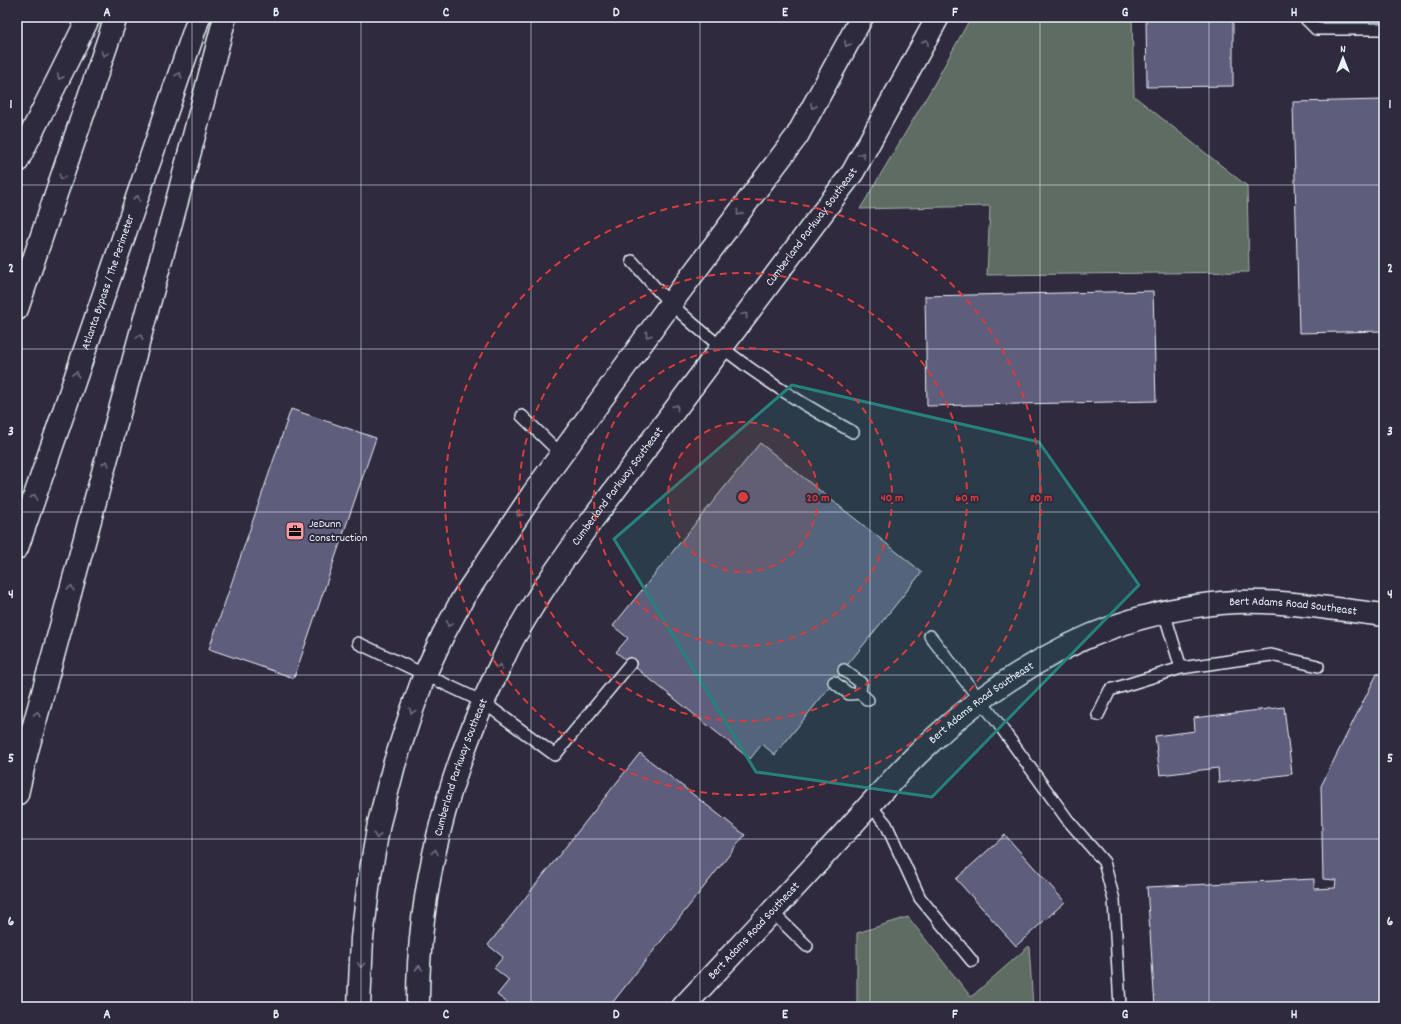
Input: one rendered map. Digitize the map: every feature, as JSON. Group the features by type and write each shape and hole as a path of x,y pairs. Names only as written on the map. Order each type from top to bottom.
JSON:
{"main road":[{"path":"17,162 90,17"},
{"path":"17,309 116,17"},
{"name":"Atlanta Bypass / The Perimeter","path":"17,548 199,17"},
{"path":"17,794 29,744 178,198 225,17"},
{"path":"360,1007 362,938 369,881 379,823 394,765 425,674 463,598 497,545 671,303 797,136 862,17"},
{"name":"Cumberland Parkway Southeast","path":"418,1007 420,944 428,890 438,838 452,785 483,702 518,630 550,579 584,531 853,172 938,17"},
{"name":"Bert Adams Road Southeast","path":"683,1007 922,749 979,700 1043,658 1082,638 1123,622 1164,612 1222,603 1281,603 1384,614"}],"lane":[{"path":"1304,17 1316,29 1384,29"},
{"path":"632,261 671,303 746,366 820,414 853,432"},
{"path":"522,416 562,455"},
{"path":"1164,612 1181,668"},
{"path":"930,636 995,719 1067,819 1104,862 1114,900 1120,1007"},
{"path":"358,643 483,702 555,755 630,664"},
{"path":"1098,715 1110,690 1181,668 1271,654 1318,666"},
{"path":"834,682 850,694 864,697 861,683 844,670"},
{"path":"870,805 886,824 920,898 972,961"},
{"path":"772,912 807,946"}],"highlighted area":[{"path":"792,385 1039,442 1139,585 932,797 756,772 614,539"}],"green space":[{"path":"971,17 1132,17 1134,96 1247,186 1249,272 987,275 990,206 860,209 932,88"},
{"path":"908,917 971,997 1029,946 1033,1007 857,1007 857,933"}],"building":[{"path":"1146,17 1233,17 1233,86 1147,87"},
{"path":"1384,100 1384,331 1299,333 1293,102"},
{"path":"1153,291 1156,401 927,406 925,296"},
{"path":"291,409 376,438 294,678 209,649"},
{"path":"760,443 922,572 775,755 762,744 750,759 616,652 628,638 613,626"},
{"path":"1377,674 1384,674 1384,1007 1155,1007 1147,887 1314,879 1314,889 1335,888 1336,880 1323,879 1321,786"},
{"path":"1284,707 1292,774 1219,783 1218,768 1160,775 1155,736 1195,731 1194,718"},
{"path":"640,753 745,835 609,1007 513,1007 497,995 509,980 494,968 503,957 488,945"},
{"path":"1005,835 1065,902 1016,946 956,879"}],"place":[{"name":"JeDunn Construction","path":"295,531"}]}
